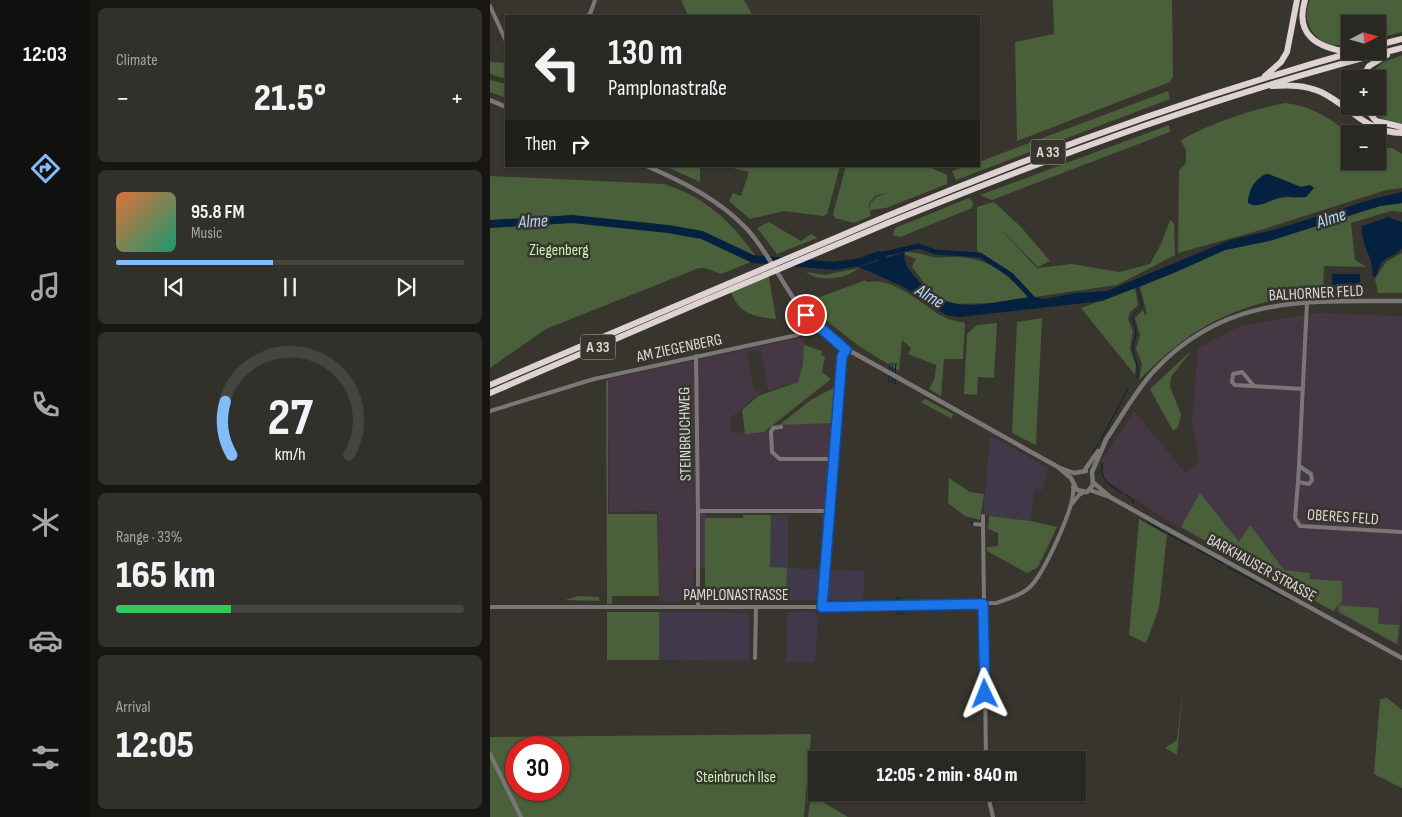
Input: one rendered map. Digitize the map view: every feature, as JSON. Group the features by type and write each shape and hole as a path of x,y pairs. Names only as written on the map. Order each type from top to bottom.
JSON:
{"highway":[{"path":"1263,77 1281,62 1288,52 1297,0"},
{"path":"1305,0 1302,17 1307,34 1322,46 1341,49"},
{"path":"1386,44 1402,39"},
{"path":"1367,70 1376,60 1402,48"},
{"name":"A 33","path":"888,220 1126,131 1258,87 1402,48"},
{"name":"A 33","path":"490,384 888,220 965,184 1167,108 1263,77 1341,56"},
{"path":"1258,87 1289,85 1306,87 1334,100 1370,126 1385,132 1402,133"},
{"path":"1371,115 1376,121 1402,128"},
{"name":"A 33","path":"490,393 705,297"}],"street":[{"path":"588,15 596,0"},
{"path":"490,6 504,31"},
{"path":"490,100 505,107"},
{"path":"649,167 702,192 722,206 746,229 815,325 846,350 1058,467 1078,472 1084,471 1092,477 1094,483 1087,491 1079,495 1070,507"},
{"name":"BALHORNER FELD","path":"1084,471 1122,413 1152,372 1178,350 1209,328 1263,307 1307,302 1402,301"},
{"name":"OBERES FELD","path":"1307,302 1296,518 1300,526 1401,532"},
{"name":"AM ZIEGENBERG","path":"490,411 594,379 797,335 815,325"},
{"path":"822,607 842,356 846,350"},
{"name":"STEINBRUCHWEG","path":"696,356 698,607"},
{"path":"1254,386 1242,372 1233,374 1232,382 1235,385 1303,389"},
{"path":"781,427 773,428 771,432 772,452 780,459 834,459"},
{"name":"BALHORNER FELD","path":"1092,477 1092,469 1106,440"},
{"name":"OBERES FELD","path":"1298,482 1307,485 1312,478 1307,470 1299,466"},
{"path":"1058,467 1079,492 1087,491"},
{"path":"1070,507 1073,484 1078,472"},
{"name":"BARKHAUSER STRASSE","path":"1094,483 1110,497 1402,658"},
{"name":"BARKHAUSER STRASSE","path":"1087,491 1110,497"},
{"name":"PAMPLONASTRASSE","path":"490,607 822,607 996,604 1014,598 1029,587 1043,570 1070,507"},
{"path":"698,511 829,511"},
{"path":"984,516 983,604 986,751"},
{"path":"975,524 983,525"},
{"path":"755,658 756,607"},
{"path":"490,754 521,817"},
{"path":"989,801 993,817"}],"shaded area":[{"path":"1316,313 1402,316 1402,598 1399,646 1180,528 1103,477 1104,464 1101,462 1134,411 1186,474 1199,461 1192,424 1198,348 1240,326","holes":["1339,605 1379,608 1378,624"]},
{"path":"804,337 805,363 800,381 759,393 730,419 732,433 767,431 775,424 838,422 830,509 706,511 706,568 693,568 693,596 690,601 659,601 658,511 609,512 608,379","holes":["761,350 768,390 754,392 747,352"]},
{"path":"990,436 1048,467 1043,489 1034,492 1031,521 983,515"},
{"path":"771,515 788,515 788,568 865,571 863,600 786,600 787,568 770,568"},
{"path":"814,611 818,617 815,662 786,662 787,612"},
{"path":"659,612 746,613 750,616 750,661 659,660"}],"green space":[{"path":"681,0 744,0 752,15 688,15"},
{"path":"1053,0 1172,0 1173,76 1170,82 1017,141 1015,42 1054,34"},
{"path":"1310,0 1402,0 1402,32 1386,36 1386,15 1341,15 1341,45 1328,44 1320,40 1311,30 1307,19"},
{"path":"1402,55 1402,125 1377,115 1386,115 1386,70 1375,70 1382,63"},
{"path":"490,62 505,63 505,79 490,74"},
{"path":"490,80 505,84 505,98 490,92"},
{"path":"1168,91 1170,99 956,180 952,171 963,167 980,167 980,162"},
{"path":"1285,103 1304,107 1320,114 1341,127 1341,170 1386,170 1386,148 1392,148 1402,154 1402,188 1386,190 1264,229 1178,253 1179,170 1186,163 1186,151 1181,140 1245,113","holes":["1269,174 1301,187 1310,185 1297,198 1280,198 1252,205 1263,175"]},
{"path":"1169,125 1170,132 992,200 980,195"},
{"path":"667,167 700,167 700,182"},
{"path":"729,167 840,167 827,214 823,216 784,211 750,219 729,201 733,193 741,196 749,172"},
{"path":"846,167 929,167 947,175 947,184 886,208 870,210 871,216 854,223 835,218 833,214","holes":["889,192 876,197 870,204 870,210 869,204 875,196"]},
{"name":"Ziegenberg","path":"490,176 664,184 706,204 738,233 758,259 721,274 705,268 699,268 546,329 490,368"},
{"path":"969,198 973,202 972,208 900,237 893,235 895,228"},
{"path":"994,202 1021,227 1050,261 1038,267 995,223 1037,268 1072,264 1119,272 1150,264 1161,244 1170,220 1174,223 1175,255 1117,285 1034,297 1010,272 977,251 977,207"},
{"path":"1402,203 1402,212 1391,211 1351,223 1355,260 1367,267 1324,266 1323,291 1267,302 1222,317 1182,342 1139,380 1142,364 1136,349 1140,335 1135,318 1143,310 1145,315 1147,314 1140,287 1225,250 1269,241 1380,206"},
{"path":"769,222 801,241 811,234 817,238 777,254 757,228"},
{"path":"905,252 918,253 935,258 959,257 980,261 1006,275 1028,297 996,303 949,304 933,293 912,266 916,259 904,254"},
{"path":"1402,253 1402,293 1378,293 1375,279 1386,262"},
{"path":"859,268 847,275 833,278 818,278 806,272 825,275"},
{"path":"769,277 776,319 757,316 744,310 735,300 727,282"},
{"path":"866,280 866,282 876,281 897,287 942,316 965,323 963,359 944,359 941,396 929,389 935,378 936,365 908,354 911,348 902,340 899,371 856,344 826,320 822,321 805,304 813,296 820,297"},
{"path":"1135,288 1138,305 1130,312 1128,319 1133,331 1130,349 1136,365 1135,375 1081,308"},
{"path":"1042,318 1036,445 1012,433 1017,322"},
{"path":"997,323 994,378 978,377 977,395 964,394 967,334 977,325"},
{"path":"804,345 822,351 821,355 825,356 822,372 831,379 764,432 745,434 742,410 758,396 798,382 803,365"},
{"path":"1192,350 1171,377 1170,387 1181,414 1178,427 1173,431 1150,389"},
{"path":"608,380 608,514 657,514 659,596 612,596 612,604 607,604 606,381"},
{"path":"835,387 832,423 779,425 811,400"},
{"path":"925,399 953,414 952,419 921,402"},
{"path":"949,478 970,492 984,494 980,520 965,516 948,503"},
{"path":"1200,493 1239,542 1250,525 1284,570 1310,573 1310,579 1342,581 1342,601 1333,611 1181,527"},
{"path":"743,515 771,515 770,567 787,568 786,600 705,601 705,518 743,518"},
{"path":"989,516 1031,521 1057,527 1038,567 1027,573 987,551 987,547 998,546 998,533 988,529"},
{"path":"1139,519 1167,535 1159,608 1146,643 1129,635"},
{"path":"578,596 599,597 599,601 565,600"},
{"path":"1339,605 1379,608 1378,624 1399,625 1397,644 1339,612"},
{"path":"607,612 659,612 659,660 607,660"},
{"path":"1183,688 1177,755 1165,748 1177,740"},
{"path":"1387,698 1402,710 1402,788 1374,774 1380,699"},
{"name":"Steinbruch Ilse","path":"811,734 810,751 808,751 804,817 490,817 490,737 505,737 505,801 570,801 570,736"},
{"path":"810,801 821,801 848,817 808,817"}],"water":[{"path":"1268,174 1301,187 1310,185 1314,188 1306,197 1282,197 1256,205 1248,203 1249,194 1256,181"},
{"path":"1402,192 1402,203 1380,206 1269,241 1225,250 1174,273 1102,301 960,317 946,315 902,286 859,267 905,252 904,259 908,268 928,290 941,299 970,305 1034,297 1045,299 1076,293 1107,291 1230,240 1277,229 1376,198"},
{"path":"1388,217 1402,222 1402,248 1381,263 1376,277 1372,275 1371,263 1363,239 1362,226"},
{"path":"1332,274 1360,274 1360,285 1332,285"}],"waterway":[{"name":"Alme","path":"490,224 572,219 668,229 702,235 753,259 834,266 860,262 879,255 890,266"},
{"path":"879,255 919,246 935,252 980,255 1011,275 1036,302"},
{"path":"1137,286 1142,307 1133,317 1136,330 1133,348 1138,367 1137,378"},
{"path":"889,372 890,363"},
{"path":"892,373 893,363"},
{"path":"895,374 896,363"},
{"path":"889,376 889,382"},
{"path":"892,377 892,383"},
{"path":"895,378 895,384"},
{"path":"1100,441 1128,389"},
{"path":"1093,452 1098,444"},
{"path":"1102,463 1104,478 1122,493"},
{"path":"1126,495 1133,500 1133,503"},
{"path":"1147,522 1164,532"},
{"path":"1168,534 1192,547"},
{"path":"1196,549 1224,564"},
{"path":"1228,567 1289,600"},
{"path":"897,597 897,603"},
{"path":"899,597 899,603"},
{"path":"902,597 902,603"},
{"path":"897,607 897,614"},
{"path":"899,607 899,614"},
{"path":"902,607 902,614"}],"route":[{"path":"806,315 834,342 846,350 842,356 838,426 822,607 983,604 985,694"}]}
